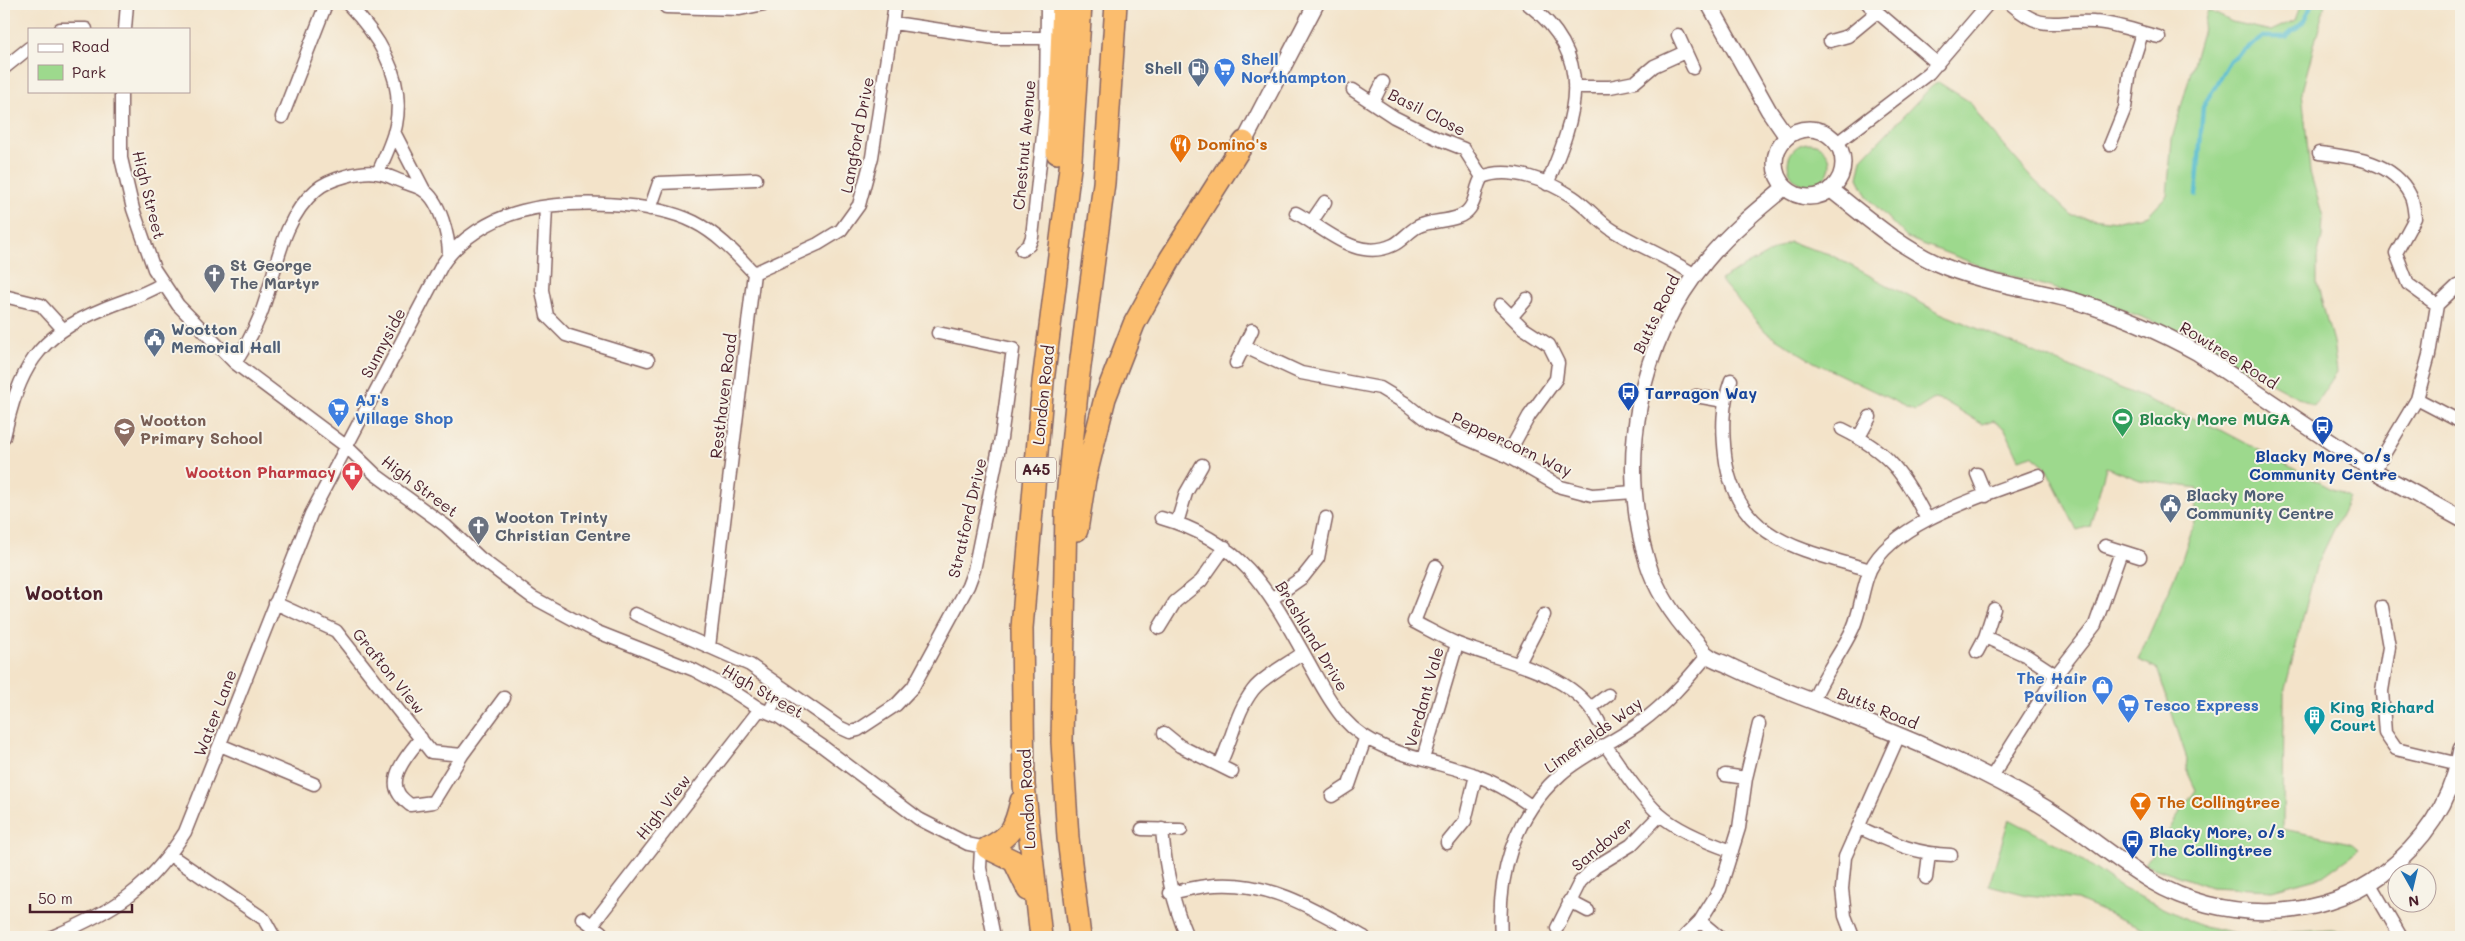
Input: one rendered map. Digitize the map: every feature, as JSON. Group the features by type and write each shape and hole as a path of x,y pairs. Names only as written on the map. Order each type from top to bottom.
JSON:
{"highway":[{"path":"1056,278 1056,194 1063,4"},
{"name":"London Road","path":"1041,937 1036,909 1024,785 1022,628 1043,382 1071,160 1081,4"},
{"name":"London Road","path":"1080,937 1064,781 1062,670 1066,508 1072,438 1104,183 1116,4"},
{"path":"1064,615 1085,479 1105,398 1134,324 1170,259 1244,142"},
{"path":"984,848 1010,834 1017,820 1024,785"},
{"path":"984,848 1014,860 1036,909"}],"street":[{"path":"125,28 127,4"},
{"path":"282,117 326,4"},
{"path":"348,4 383,50 392,67 397,89 394,132 378,173"},
{"path":"666,7 740,9 764,4"},
{"name":"Langford Drive","path":"754,273 818,244 841,230 859,205 872,157 894,23 895,4"},
{"name":"Chestnut Avenue","path":"1022,250 1029,245 1032,237 1042,154 1046,107 1047,4"},
{"path":"1244,142 1316,4"},
{"path":"1528,4 1555,29 1566,51 1574,87 1575,103 1567,136 1547,184"},
{"path":"1708,4 1769,111 1787,136"},
{"path":"1837,143 1899,98 1938,64 1988,4"},
{"path":"2011,4 2022,14 2042,24 2095,22 2159,37"},
{"path":"1830,41 1848,36 1873,8 1938,64"},
{"path":"894,23 995,38 1046,38"},
{"path":"2110,145 2125,108 2130,72 2142,33"},
{"path":"1678,35 1693,68"},
{"path":"4,68 28,49"},
{"path":"1574,87 1610,87 1635,82 1654,66 1685,52"},
{"name":"Basil Close","path":"1373,102 1384,82"},
{"name":"Basil Close","path":"1354,90 1394,117 1464,149 1482,177"},
{"name":"High Street","path":"121,92 120,141 124,171 144,244 154,269 162,284 194,323 235,363 347,447 376,475 446,526 480,558 532,597 616,641 694,670 731,690 822,746 919,819 968,844 984,848"},
{"path":"1798,130 1817,130 1823,132 1837,143 1842,155 1843,166 1840,178 1830,189 1813,197 1802,196 1785,187 1775,170 1775,160 1780,146 1787,136 1798,130"},
{"path":"394,132 444,224 449,242 449,255"},
{"path":"2318,154 2351,156 2392,171 2411,196 2416,218 2396,253 2408,284 2438,305"},
{"path":"235,363 247,344 260,315 283,237 298,211 317,189 345,176 378,173 424,190"},
{"path":"1296,213 1312,221 1338,240 1361,249 1377,252 1395,245 1417,227 1436,219 1456,218 1469,210 1475,200 1476,186 1482,177 1498,174 1522,176 1547,184 1573,197 1613,230 1669,259 1695,275"},
{"path":"650,209 659,183 756,180"},
{"name":"Butts Road","path":"1785,187 1740,226 1695,275 1675,308 1650,362 1638,414 1633,456 1638,533 1650,572 1667,603 1707,656 1900,735 1990,778 2045,808 2151,881 2199,902 2232,910 2263,912 2303,908 2338,899 2370,884 2403,858 2426,833 2445,802 2460,757"},
{"name":"Rowtree Road","path":"1830,189 1894,240 1937,263 1981,279 2074,301 2118,315 2174,339 2198,353 2374,471 2461,519"},
{"path":"1312,221 1325,202"},
{"path":"449,255 475,233 488,225 522,211 546,207 595,204 671,212 695,222 727,244 754,273"},
{"path":"546,207 542,290 547,316 566,335 648,360"},
{"name":"Sunnyside","path":"347,447 449,255"},
{"name":"Resthaven Road","path":"709,647 754,273"},
{"path":"4,437 12,399 31,359 62,328 99,310 142,296 162,284"},
{"path":"2374,471 2417,399 2429,355 2438,305 2457,286 2461,285"},
{"path":"4,296 41,305 62,328"},
{"path":"1513,315 1527,298"},
{"path":"1500,305 1513,315 1523,328 1549,345 1558,363 1556,379 1529,416 1507,456"},
{"path":"1236,363 1252,330"},
{"name":"Stratford Drive","path":"635,614 681,632 750,665 839,727 850,732 858,730 896,705 908,694 968,586 974,570 1002,438 1012,349 938,333"},
{"name":"Peppercorn Way","path":"1244,347 1301,372 1380,388 1405,403 1430,423 1507,456 1561,487 1592,495 1634,492"},
{"path":"1731,380 1724,401 1722,434 1726,466 1733,494 1740,506 1761,527 1791,545 1870,570"},
{"path":"1696,396 1724,401"},
{"path":"2417,399 2461,422"},
{"path":"1859,437 1870,417"},
{"path":"1842,429 1859,437 1892,461 1906,481 1926,519"},
{"name":"Water Lane","path":"52,937 93,919 134,894 170,856 194,813 311,514 347,447"},
{"path":"1177,523 1186,493 1202,465"},
{"path":"1977,474 1986,496"},
{"path":"1813,701 1820,683 1854,627 1870,570 1885,547 1904,532 1926,519 2039,475"},
{"name":"Brashland Drive","path":"1161,518 1200,532 1225,547 1251,570 1273,598 1324,691 1344,719 1365,739 1476,775 1504,787 1531,806"},
{"path":"1273,598 1303,578 1318,558 1326,518"},
{"path":"2105,546 2140,557"},
{"path":"1159,628 1175,602 1201,581 1225,547"},
{"path":"1990,778 2056,675 2095,625 2121,552"},
{"name":"Verdant Vale","path":"1436,566 1414,622 1457,644 1564,683 1592,707 1599,722"},
{"name":"Grafton View","path":"275,603 336,631 431,752 462,755"},
{"path":"2382,607 2389,647 2382,691 2385,733 2396,749 2460,757"},
{"path":"1977,652 1985,637 1994,609"},
{"path":"1518,666 1544,615"},
{"path":"1985,637 2027,656 2056,675"},
{"name":"Verdant Vale","path":"1423,759 1457,644"},
{"path":"1220,764 1230,744 1240,712 1254,688 1303,653"},
{"name":"Limefields Way","path":"1500,937 1501,890 1510,848 1531,806 1560,774 1640,723 1676,693 1707,656"},
{"path":"765,711 782,688"},
{"path":"1592,707 1608,695"},
{"name":"Grafton View","path":"421,738 404,761 396,781 398,794 410,805 433,802 462,755 504,698"},
{"name":"High View","path":"592,925 765,711"},
{"path":"1686,936 1700,921 1720,889 1740,828 1746,778 1759,724"},
{"path":"1164,733 1180,746 1220,764 1232,772"},
{"path":"1851,937 1845,916 1842,889 1845,857 1900,735"},
{"path":"1332,796 1349,785 1365,739"},
{"path":"220,745 314,784"},
{"path":"1606,746 1640,792 1660,815 1704,841 1732,851"},
{"path":"1447,843 1465,822 1476,775"},
{"path":"1725,775 1746,778"},
{"name":"Sandover","path":"1557,928 1580,882 1595,867 1631,845 1660,815"},
{"path":"1858,827 1908,849 1929,854 1951,855"},
{"path":"1142,829 1181,830"},
{"path":"1162,829 1165,868 1170,893 1187,937"},
{"path":"984,848 980,868 994,937"},
{"path":"1926,878 1929,854"},
{"path":"170,856 264,918 274,937"},
{"path":"2370,884 2401,937"},
{"path":"1170,893 1215,885 1243,885 1264,889 1300,901 1364,937"},
{"path":"1569,901 1588,911"},
{"path":"1700,921 1718,936"}],"green space":[{"path":"2301,4 2325,4 2302,91 2310,172 2323,217 2322,238 2317,258 2317,284 2333,342 2337,372 2314,406 2166,326 2101,302 1991,270 1907,238 1868,198 1858,178 1862,159 1938,82 1970,102 1984,123 2034,180 2072,216 2118,221 2148,215 2167,195 2172,139 2208,10 2232,22 2271,31 2295,20"},
{"path":"1813,143 1821,146 1827,152 1830,164 1827,176 1821,182 1805,185 1797,182 1791,176 1788,160 1791,152 1797,146"},
{"path":"1789,242 1829,254 1938,312 2223,431 2349,498 2316,567 2284,693 2283,829 2351,843 2359,850 2323,876 2272,890 2210,887 2145,864 2196,790 2186,769 2187,759 2157,668 2138,660 2182,559 2194,522 2198,488 2140,480 2106,467 2090,526 2077,530 2045,466 2032,455 2019,459 2005,429 1993,420 1982,424 1946,402 1934,399 1915,411 1814,362 1766,332 1720,280"},
{"path":"2009,819 2066,849 2124,889 2203,927 2241,935 2331,930 2355,932 2358,937 2164,937 2076,900 2027,895 1989,885"}],"waterway":[{"path":"2196,195 2203,107 2230,60 2263,37 2286,37 2305,20 2312,4"}],"place":[{"name":"Shell","path":"1198,87"},
{"name":"Shell Northampton","path":"1225,87"},
{"name":"Domino's","path":"1181,163"},
{"name":"St George The Martyr","path":"214,293"},
{"name":"Wootton Memorial Hall","path":"155,357"},
{"name":"Tarragon Way","path":"1629,412"},
{"name":"AJ's Village Shop","path":"339,428"},
{"name":"Blacky More MUGA","path":"2123,438"},
{"name":"Blacky More, o/s Community Centre","path":"2323,446"},
{"name":"Wootton Primary School","path":"124,448"},
{"name":"Wootton Pharmacy","path":"352,491"},
{"name":"Blacky More Community Centre","path":"2170,523"},
{"name":"Wooton Trinty Christian Centre","path":"479,545"},
{"name":"The Hair Pavilion","path":"2103,706"},
{"name":"Tesco Express","path":"2128,724"},
{"name":"King Richard Court","path":"2314,735"},
{"name":"The Collingtree","path":"2141,821"},
{"name":"Blacky More, o/s The Collingtree","path":"2133,860"}],"district":[{"name":"Wootton","path":"64,593"}]}
